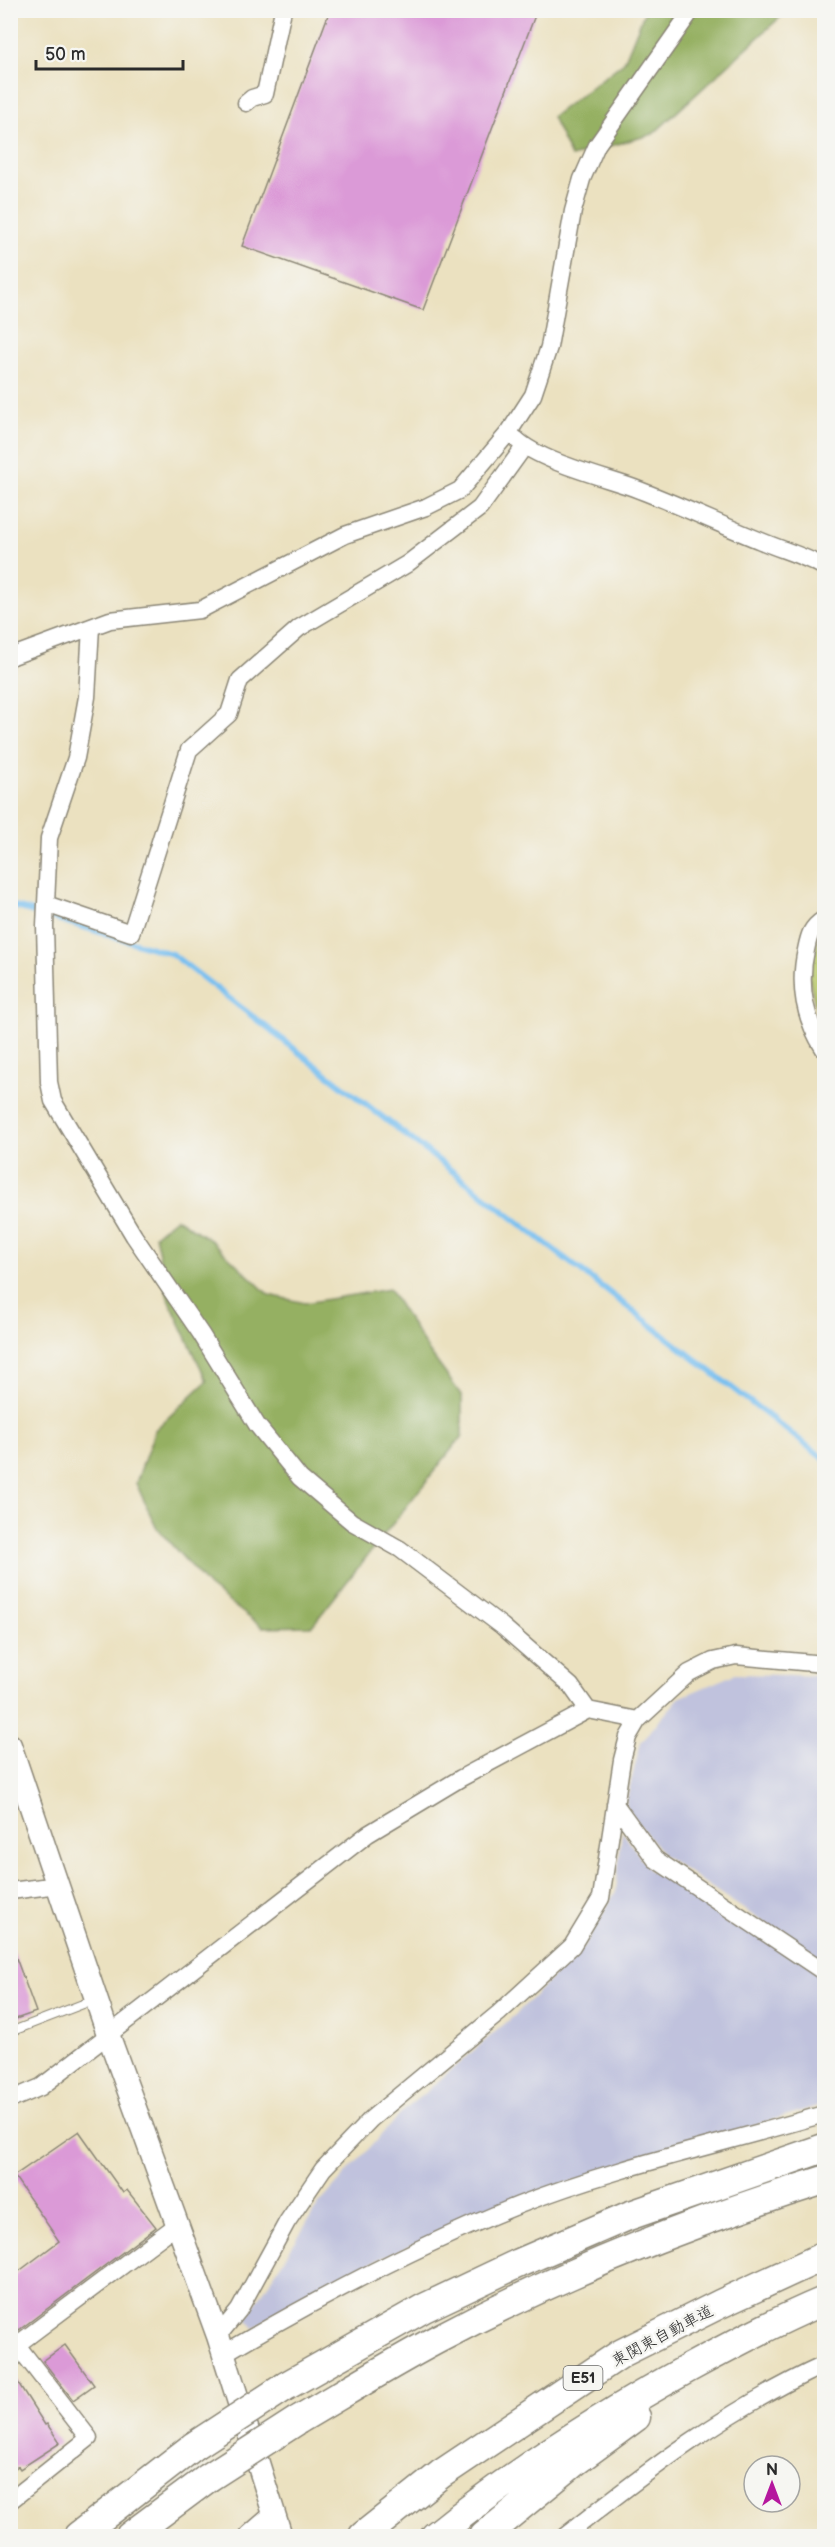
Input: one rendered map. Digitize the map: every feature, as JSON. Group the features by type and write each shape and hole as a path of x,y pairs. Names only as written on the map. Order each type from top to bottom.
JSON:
{"highway":[{"path":"78,2536 194,2446 286,2386 424,2308 519,2263 628,2216 825,2148"},
{"path":"130,2536 208,2478 298,2420 436,2340 531,2293 644,2244 825,2180"},
{"name":"東関東自動車道","path":"363,2536 441,2474 537,2408 622,2354 720,2304 825,2256"},
{"name":"E51","path":"435,2536 564,2442 654,2387 739,2341 825,2301"},
{"path":"484,2536 576,2461 739,2341"}],"street":[{"path":"246,103 252,98 265,94 283,10"},
{"path":"10,657 110,620 200,610 345,535 426,507 460,490 509,432 533,395 549,347 573,211 582,179 597,145 692,10"},
{"path":"509,432 524,447 636,489 774,547 811,559 825,567"},
{"path":"46,904 131,933 189,750 229,714 240,680 299,628 407,564 480,508 524,447"},
{"path":"91,627 87,698 76,758 49,838 45,926 49,1082 53,1101 134,1236 201,1334 257,1425 300,1478 352,1522 400,1549 502,1626 571,1686 588,1710"},
{"path":"825,919 814,925 808,936 801,984 813,1032 825,1049"},
{"path":"220,2345 287,2222 323,2169 370,2119 499,2013 573,1946 601,1898 622,1760 628,1737 638,1720 689,1673 712,1661 736,1656 825,1664"},
{"path":"10,2100 40,2087 368,1834 461,1778 588,1710 638,1720"},
{"path":"10,1745 108,2034 178,2223 220,2345 278,2526 251,2536"},
{"path":"615,1804 655,1859 825,1972"},
{"path":"10,1891 59,1885"},
{"path":"220,2345 520,2205 602,2177 825,2114"},
{"path":"10,2501 89,2438 14,2348 178,2223"},
{"path":"565,2536 662,2460 793,2379 825,2365"}],"lane":[{"path":"10,2032 96,1999"}],"shaded area":[{"path":"735,1674 824,1676 824,1963 663,1855 625,1806 641,1742 679,1698"},
{"path":"622,1831 649,1870 824,1971 824,2104 516,2199 318,2286 254,2328 246,2319 319,2204 399,2115 516,2014 584,1946 616,1891"}],"green space":[{"path":"645,11 787,11 653,134 571,157 552,117 624,62"},
{"path":"824,935 824,1027 818,1018 809,977 818,940"},
{"path":"176,1218 212,1241 269,1295 305,1303 389,1289 428,1350 462,1396 462,1436 312,1626 262,1627 209,1587 156,1527 136,1483 155,1430 207,1381 168,1298 155,1235"}],"building":[{"path":"330,10 537,10 423,310 242,246"},
{"path":"10,1947 12,1947 36,2012 10,2021"},
{"path":"79,2131 123,2193 127,2190 156,2227 19,2330 10,2318 10,2278 59,2241 14,2176"},
{"path":"65,2345 94,2385 73,2400 43,2361"},
{"path":"10,2370 45,2425 47,2424 60,2443 20,2469 18,2466 10,2472"}],"waterway":[{"path":"10,905 172,954 824,1459"}]}
